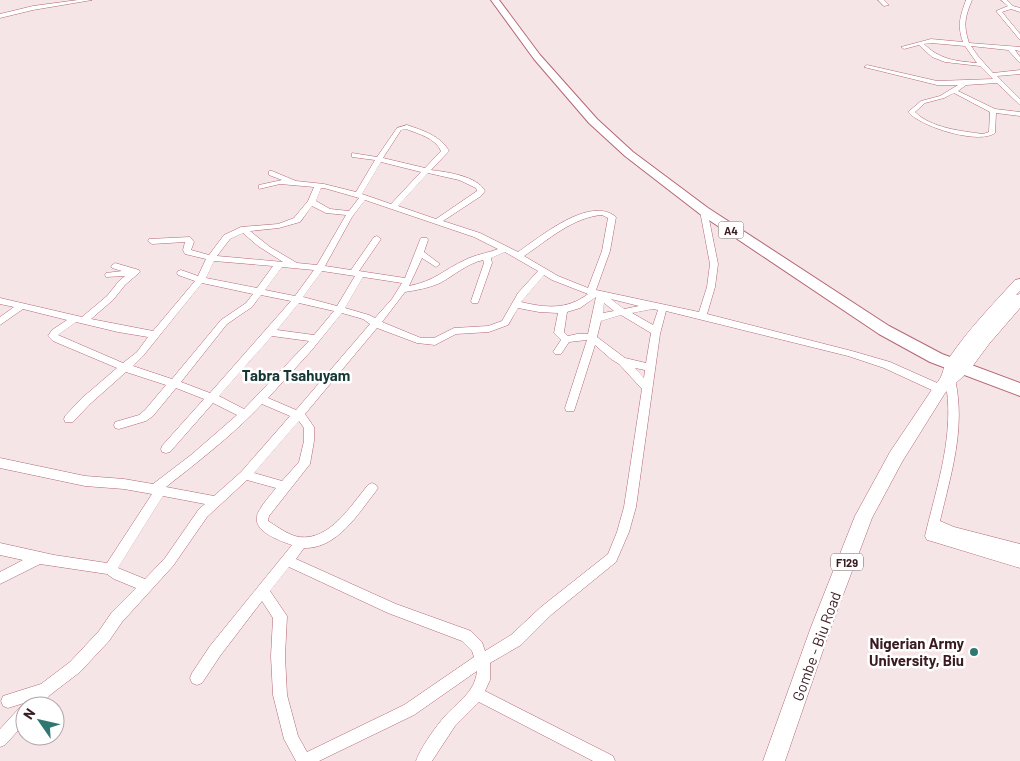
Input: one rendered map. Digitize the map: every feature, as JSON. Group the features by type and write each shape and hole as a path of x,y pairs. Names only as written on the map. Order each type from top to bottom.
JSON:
{"highway":[{"name":"A4","path":"495,0 537,57 593,121 629,154 704,212 884,330 936,358 952,375 1020,390"}],"main road":[{"name":"F129","path":"952,375 972,338 1020,283"},
{"name":"F129","path":"952,375 1020,299"},
{"name":"Gombe - Biu Road","path":"774,761 864,516 896,457 952,375"}],"street":[{"path":"0,16 33,8 89,0"},
{"path":"880,0 886,6"},
{"path":"969,0 961,27 964,37 980,65 1017,95 1020,103"},
{"path":"1004,0 1011,7 1020,10"},
{"path":"1011,7 999,11 1020,38"},
{"path":"904,47 930,41 1020,49"},
{"path":"920,43 936,58 949,62 980,65"},
{"path":"1010,48 1020,61"},
{"path":"867,68 937,83 998,81"},
{"path":"991,75 1020,72"},
{"path":"964,83 942,97 923,102 911,114 928,124 984,136 992,133 993,111"},
{"path":"954,91 993,111 1020,114"},
{"path":"166,449 297,299 320,268 349,214 361,196 380,158 399,129 407,127 436,141 444,147 445,151 392,207"},
{"path":"354,155 380,158 428,171 451,174 479,187 481,192 438,221"},
{"path":"272,173 295,183"},
{"path":"262,186 280,182 295,183 318,186 361,196 477,236 505,249 572,286 702,316 856,355 887,365 952,375 954,432 932,530"},
{"path":"69,419 86,401 126,368 156,335 201,279 211,258 227,237 244,229 287,224 297,220 312,200 318,186"},
{"path":"312,200 323,211 349,214"},
{"path":"518,256 571,220 599,211 606,212 612,217 596,293 598,319 594,338 575,388 570,408"},
{"path":"702,316 711,287 714,264 704,212"},
{"path":"244,229 271,252 296,265"},
{"path":"152,241 187,239 190,242 188,252 211,258 357,272 404,285 423,286 438,280 469,260 486,257 505,249"},
{"path":"110,569 157,490 245,414 316,339 339,310 357,272 377,239"},
{"path":"39,696 75,667 104,636 117,617 169,562 203,513 214,501 245,475 376,324 404,285 420,253 424,240"},
{"path":"420,253 436,264"},
{"path":"475,301 488,263 486,257"},
{"path":"119,425 142,418 149,413 224,322 249,305 279,265"},
{"path":"115,266 136,272"},
{"path":"181,273 297,299 366,317 376,324 420,341 435,342 454,331 489,329 505,323 521,295 543,271"},
{"path":"108,275 136,272"},
{"path":"136,272 122,282 110,298 80,319 55,332 53,336 56,339 126,368 224,401 245,414"},
{"path":"516,304 536,309 563,311 572,309 596,293"},
{"path":"596,293 611,305 655,331"},
{"path":"2,301 126,330 156,335"},
{"path":"0,322 22,306"},
{"path":"598,319 623,312 658,307"},
{"path":"262,590 280,616 278,656 280,695 291,739 305,761 409,710 482,660 516,640 546,611 612,558 623,532 630,507 638,465 658,307"},
{"path":"563,311 559,333 566,340"},
{"path":"270,332 316,339"},
{"path":"558,352 566,340 580,336 594,338 622,361 647,388"},
{"path":"622,361 650,367"},
{"path":"260,399 298,414 309,427 304,464 284,486 263,514 262,523 300,544 320,542 329,537 372,488"},
{"path":"0,463 85,481 124,484 214,501"},
{"path":"245,475 284,486"},
{"path":"932,530 953,532 1020,550"},
{"path":"932,530 1020,562"},
{"path":"197,678 262,590 288,561 300,544"},
{"path":"0,549 39,558 110,569 118,575 146,585"},
{"path":"0,578 39,558"},
{"path":"288,561 393,609 466,636 478,647 484,666 483,680 477,694 450,721 423,761"},
{"path":"8,701 45,690"},
{"path":"477,694 608,761"},
{"path":"0,740 15,723"}],"place":[{"name":"Nigerian Army University, Biu","path":"974,652"}],"district":[{"name":"Tabra Tsahuyam","path":"296,375"}]}
